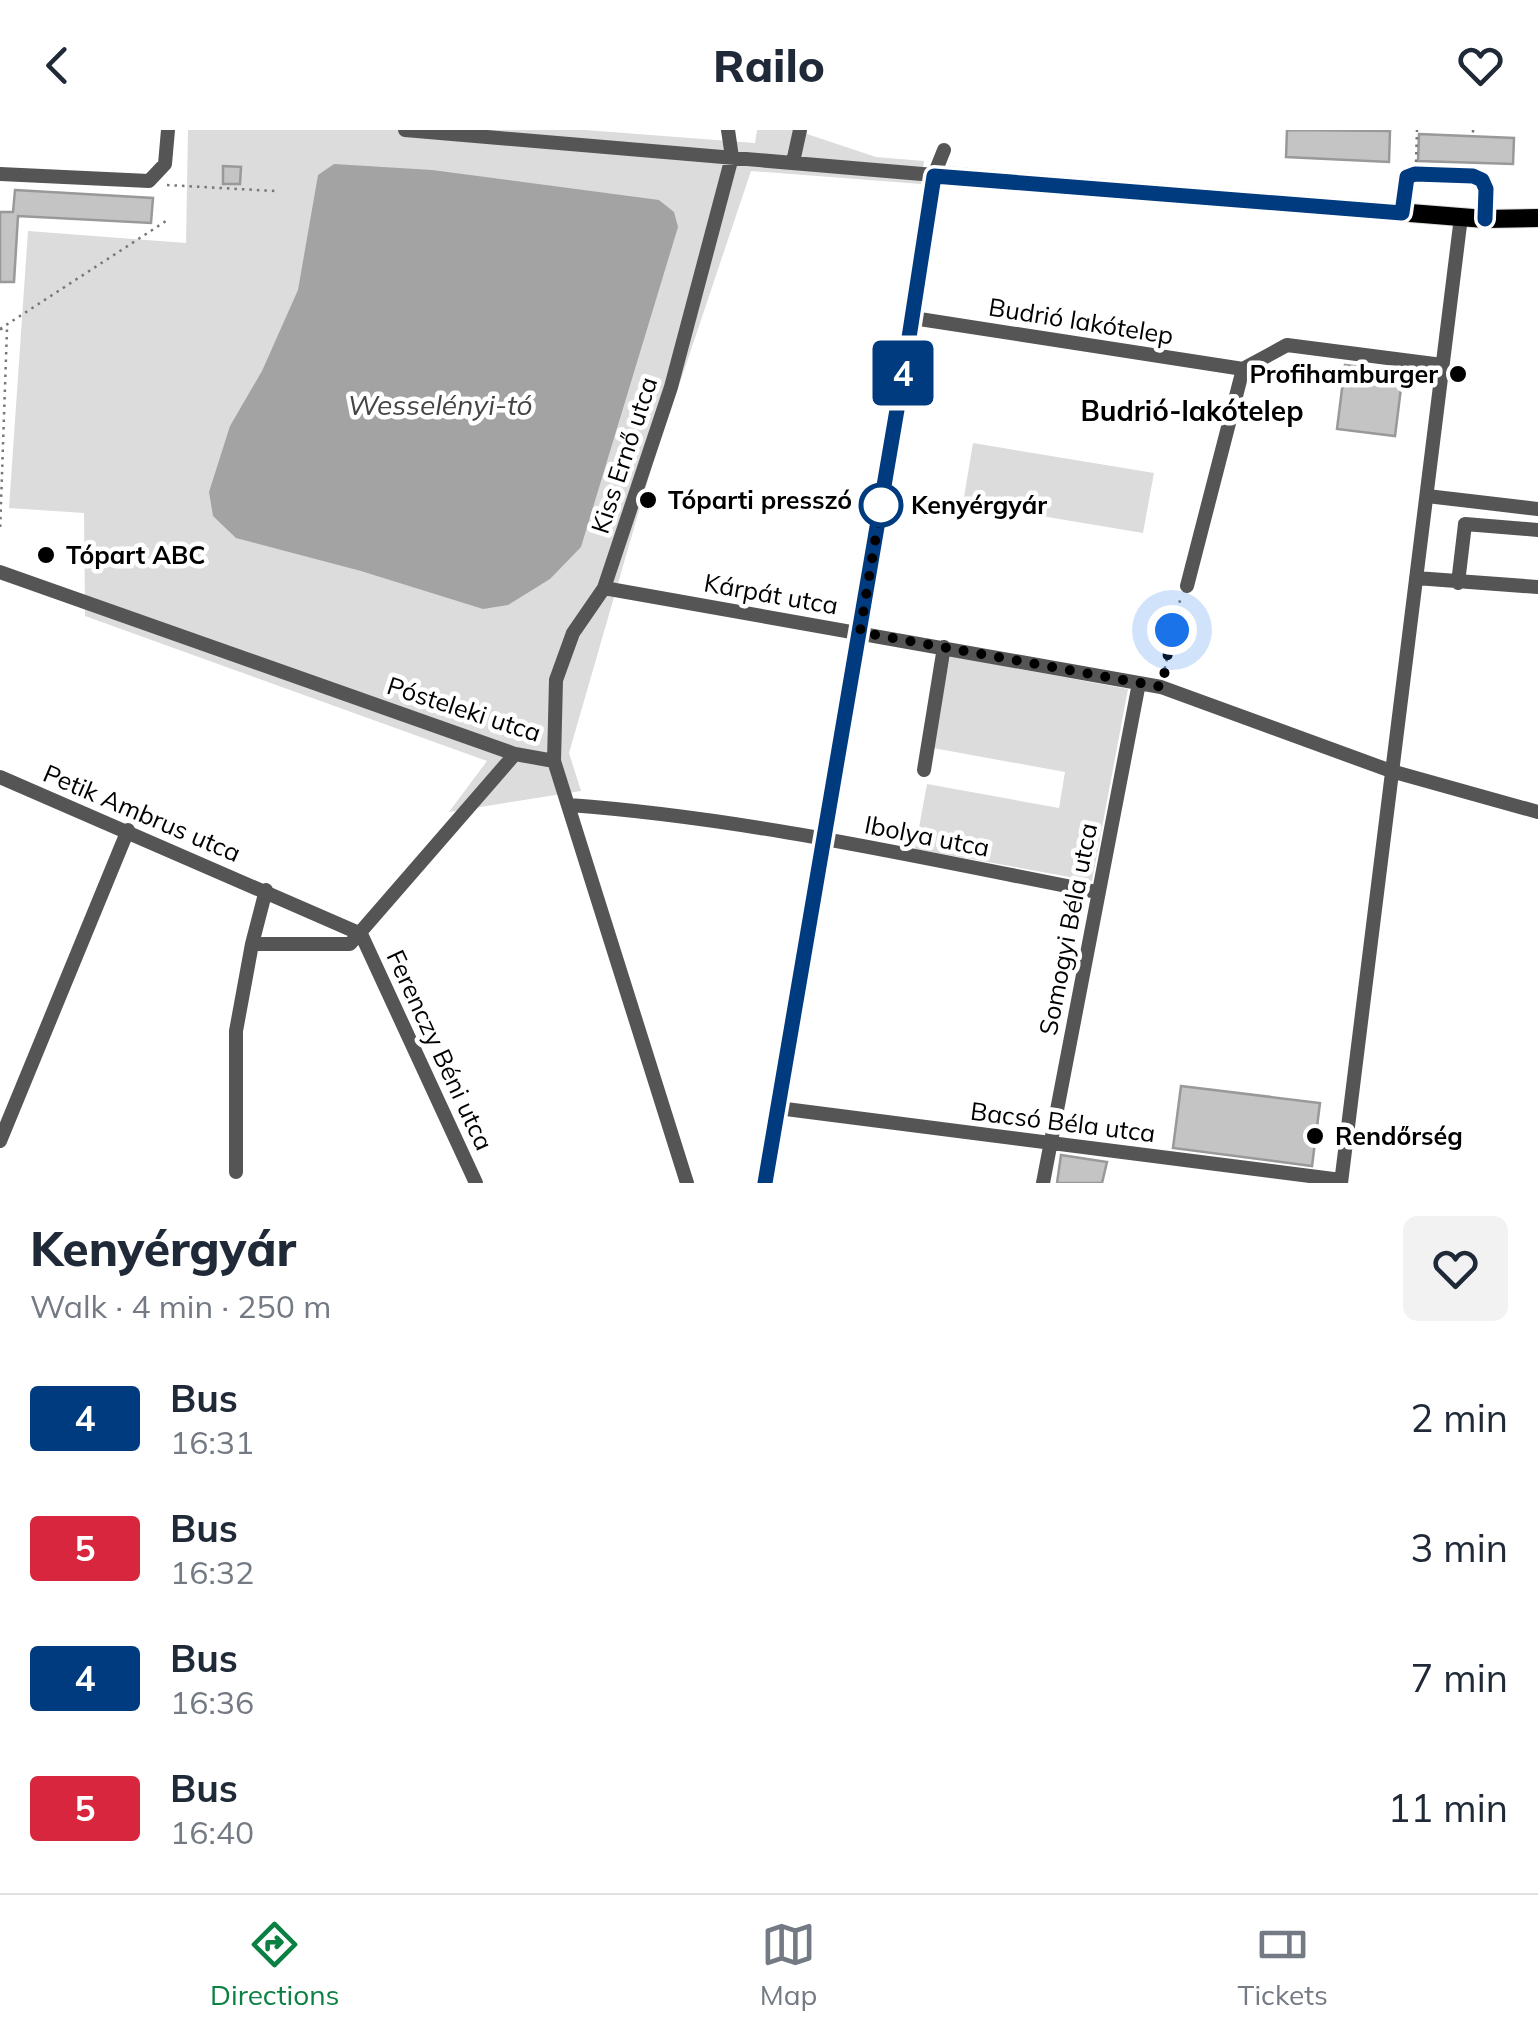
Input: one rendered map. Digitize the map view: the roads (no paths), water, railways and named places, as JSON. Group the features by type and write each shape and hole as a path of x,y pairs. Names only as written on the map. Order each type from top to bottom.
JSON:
{"main road":[{"path":"765,1183 934,176 1485,219 1538,218"}],"street":[{"path":"0,174 149,181 165,164 168,130"},
{"path":"405,130 934,176 944,150"},
{"path":"728,130 732,157"},
{"path":"793,162 800,130"},
{"name":"Kiss Ernő utca","path":"554,760 556,680 573,633 604,588 671,387 732,157"},
{"path":"1402,213 1407,177 1473,176 1482,180 1486,189 1485,219"},
{"path":"1341,1182 1461,217"},
{"name":"Budrió lakótelep","path":"913,318 1243,369"},
{"path":"1187,586 1243,369 1287,345 1442,365"},
{"path":"1426,496 1538,509"},
{"path":"1458,583 1465,524 1538,530"},
{"name":"Pósteleki utca","path":"0,572 515,754 554,760 687,1183"},
{"path":"1416,578 1538,587"},
{"name":"Kárpát utca","path":"604,588 1162,687 1391,771 1538,812"},
{"path":"924,770 944,647"},
{"name":"Somogyi Béla utca","path":"1043,1183 1138,683"},
{"name":"Ferenczy Béni utca","path":"476,1183 361,934 515,754"},
{"name":"Petik Ambrus utca","path":"0,777 361,934"},
{"name":"Ibolya utca","path":"570,804 824,840 1097,892"},
{"path":"0,1141 128,830"},
{"path":"236,1172 236,1031 266,890"},
{"path":"252,944 350,944 361,934"},
{"name":"Bacsó Béla utca","path":"778,1108 1341,1182"}],"water":[{"name":"Wesselényi-tó","path":"334,164 432,170 659,200 674,212 678,227 581,547 550,579 508,605 483,609 236,538 213,516 209,492 230,426 262,371 298,290 318,175"}],"place":[{"name":"Profihamburger","path":"1458,374"},
{"name":"Tóparti presszó","path":"648,500"},
{"name":"Kenyérgyár","path":"881,505"},
{"name":"Tópart ABC","path":"46,555"},
{"name":"Rendőrség","path":"1315,1136"}],"district":[{"name":"Budrió-lakótelep","path":"1192,411"}]}
